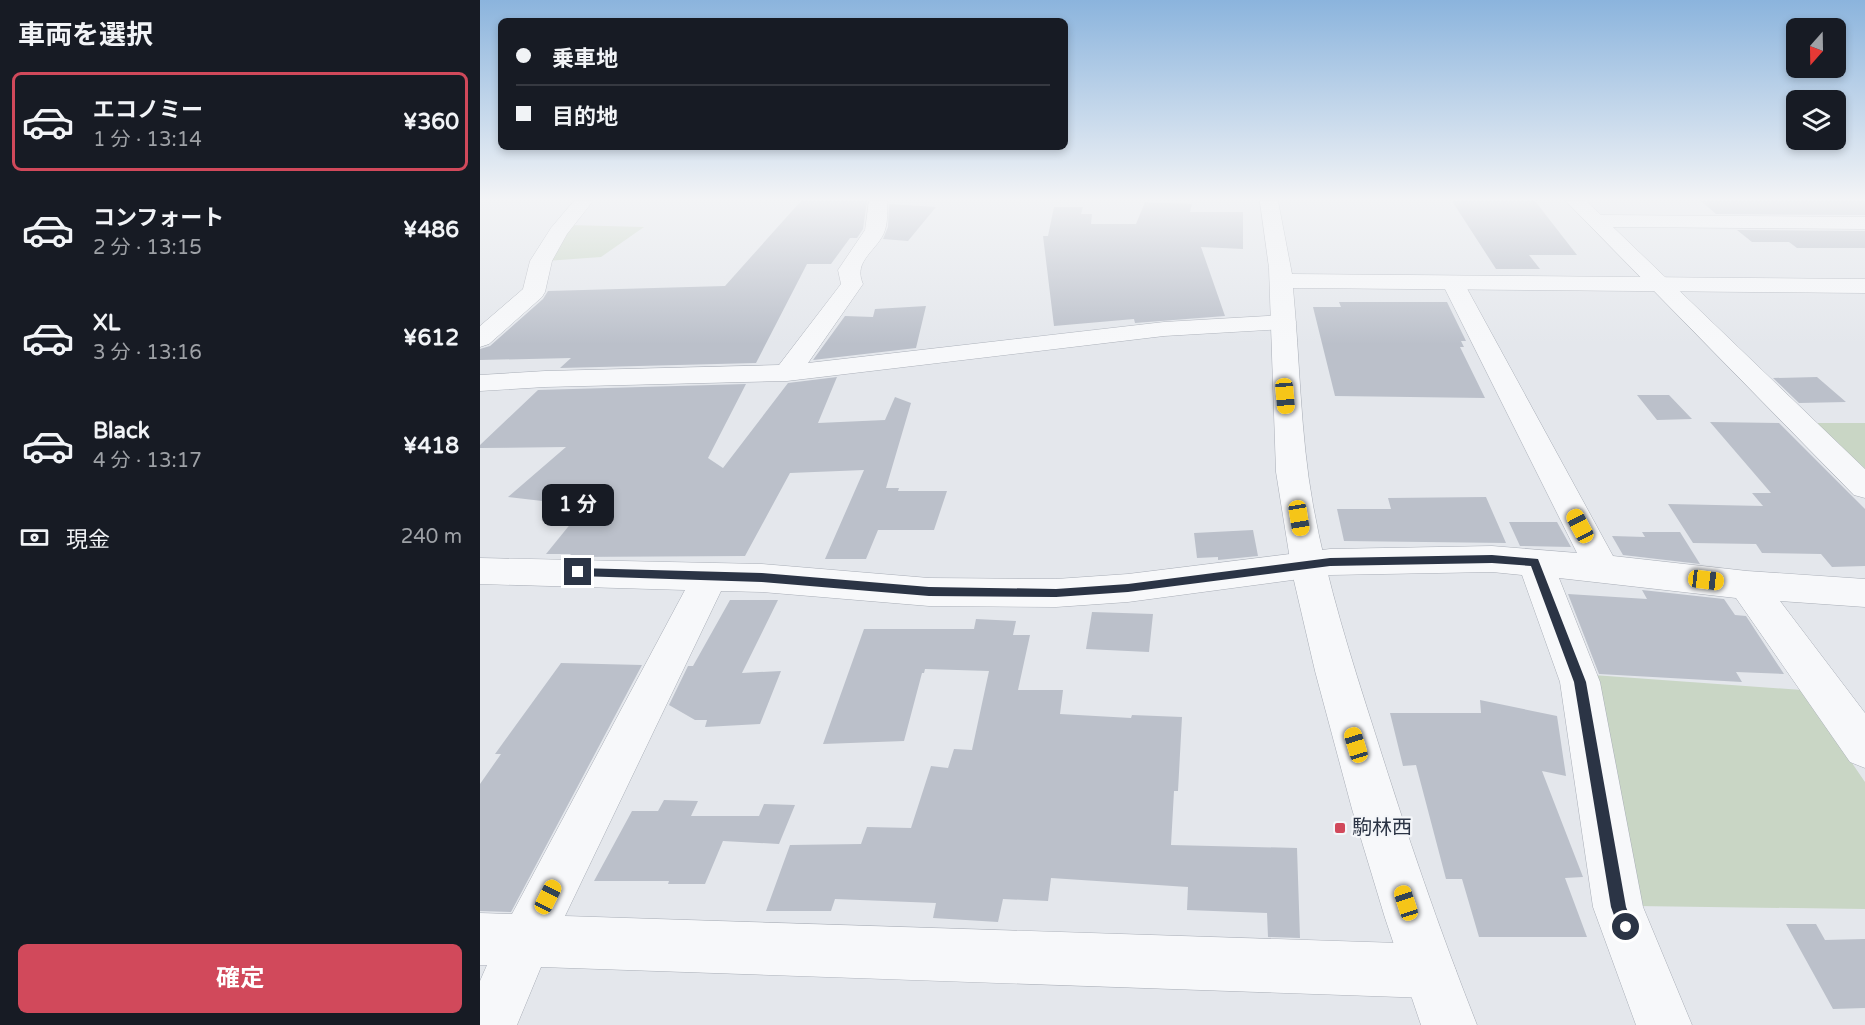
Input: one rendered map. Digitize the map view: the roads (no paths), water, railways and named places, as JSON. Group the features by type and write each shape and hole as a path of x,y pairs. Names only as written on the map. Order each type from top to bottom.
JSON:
{"street":[{"path":"480,339 534,292 541,261 548,249"},
{"path":"787,373 852,284 848,278 848,268 862,249"},
{"path":"1277,249 1282,281 1285,396 1290,460 1307,565 1369,789 1449,1025"},
{"path":"1623,249 1865,487"},
{"path":"1282,281 1865,286"},
{"path":"1454,283 1602,568"},
{"path":"480,383 545,379 787,373 1164,329 1284,322"},
{"path":"480,571 762,578 929,592 1056,593 1128,588 1330,562 1481,559 1602,568 1747,585 1865,593"},
{"path":"1535,562 1580,682 1618,907 1664,1025"},
{"path":"489,1025 503,939 710,576"},
{"path":"1747,585 1865,748"},
{"path":"503,939 1429,970"}],"place":[{"name":"駒林西","path":"1340,828"}]}
